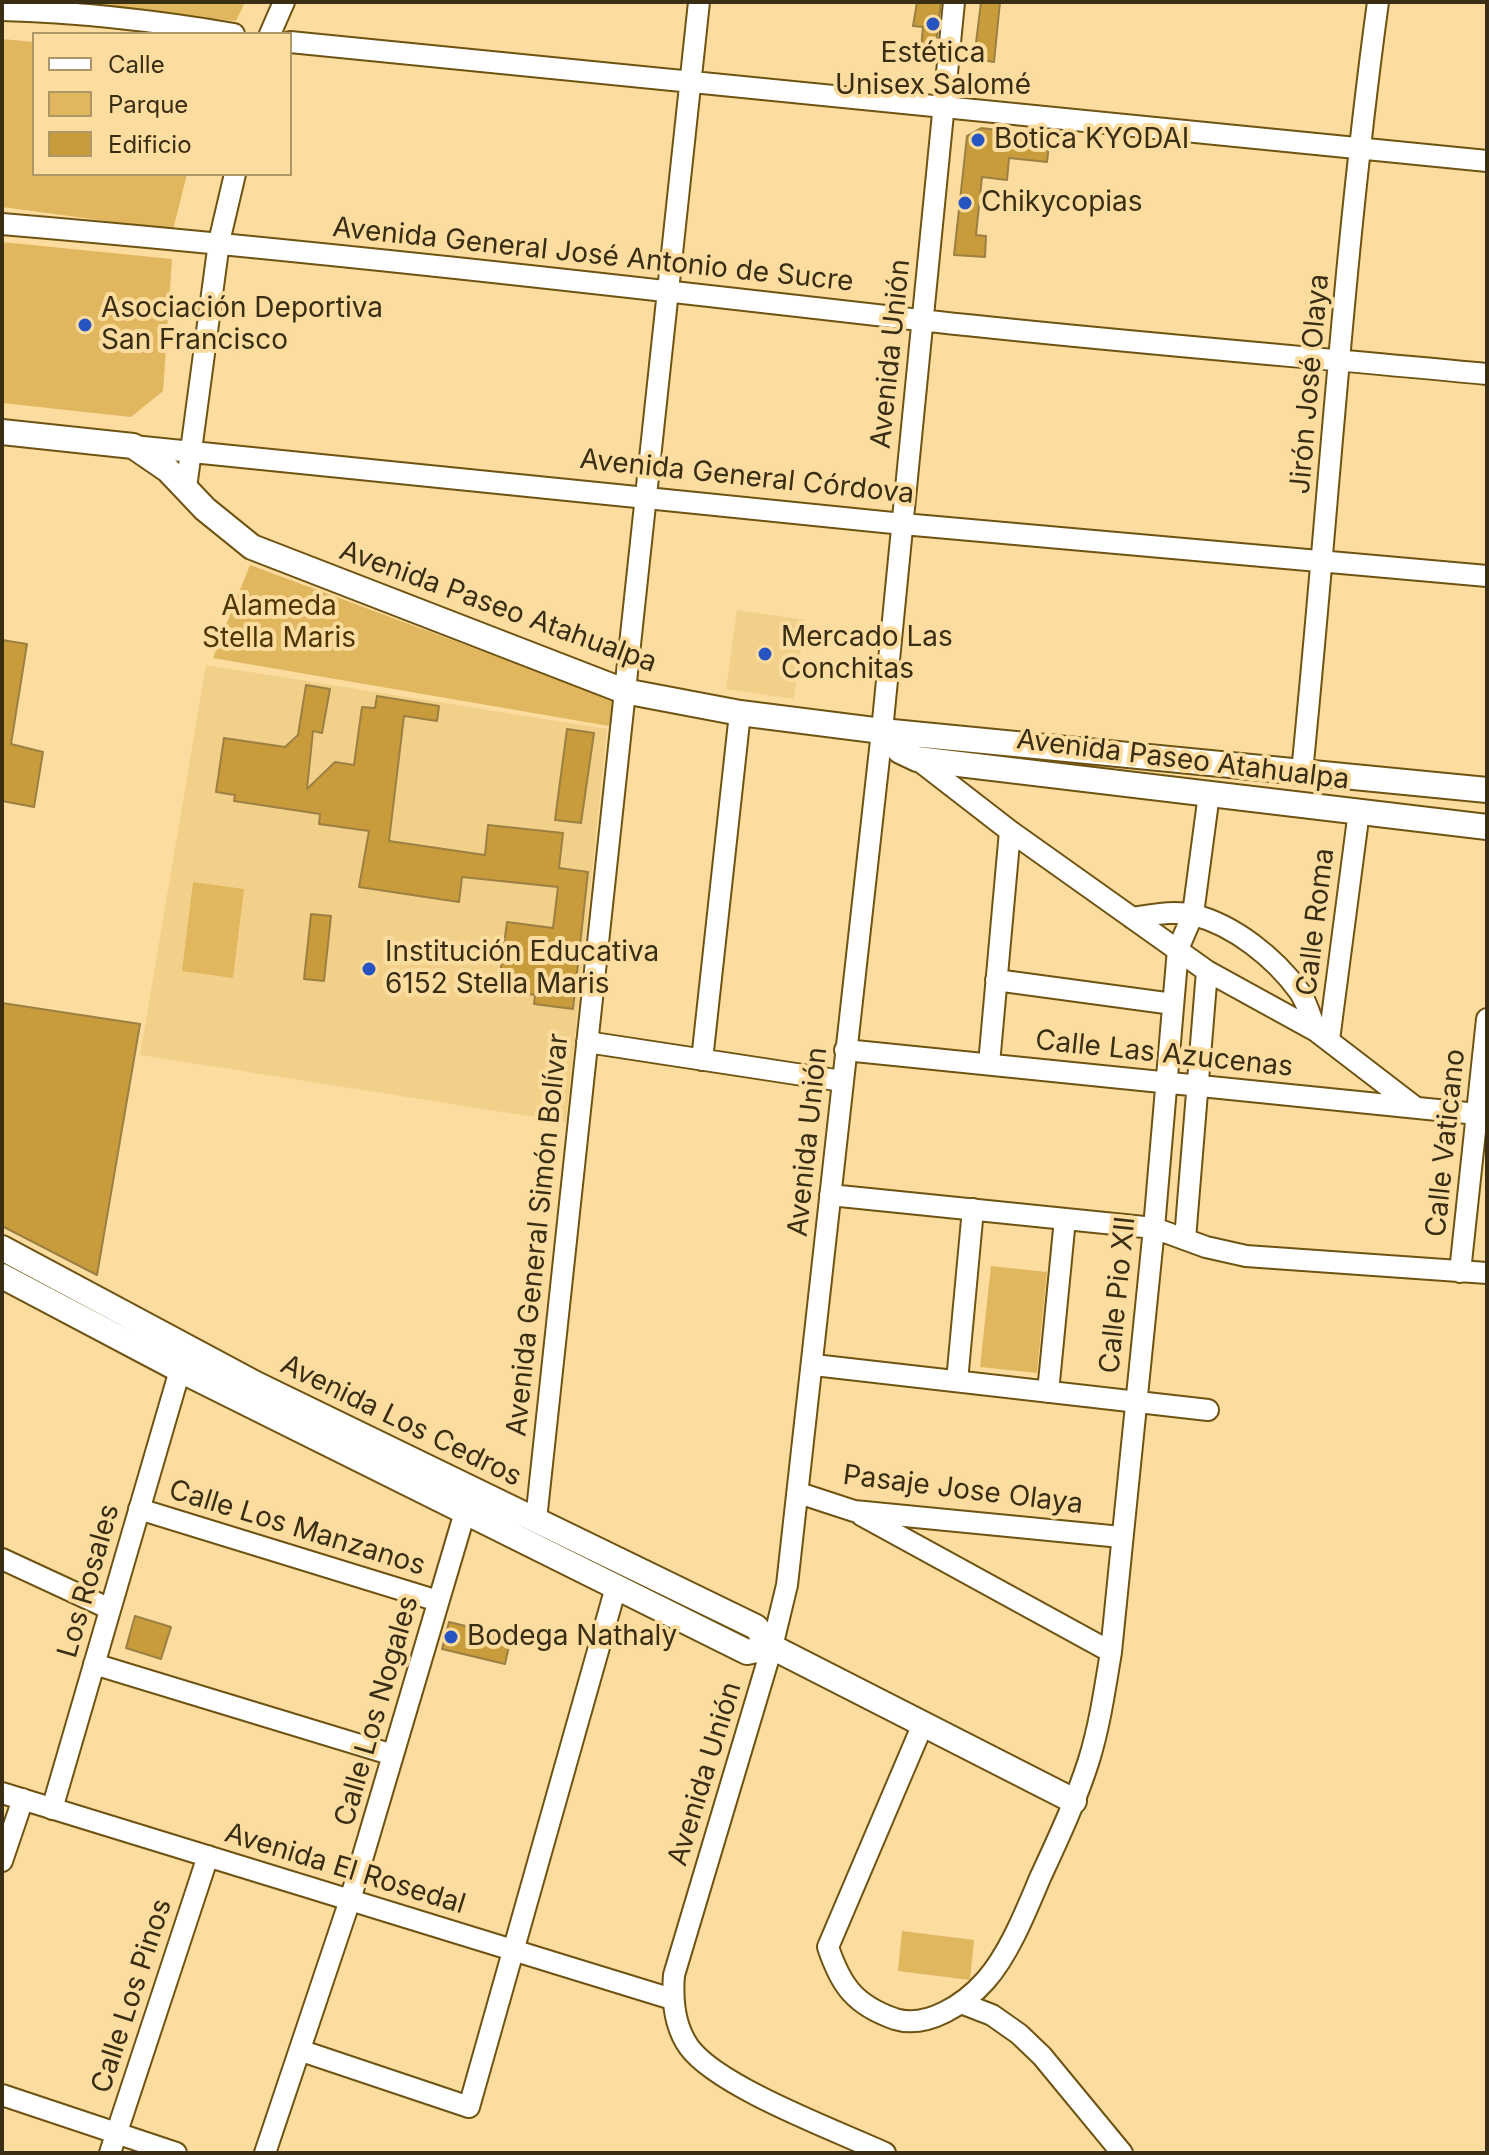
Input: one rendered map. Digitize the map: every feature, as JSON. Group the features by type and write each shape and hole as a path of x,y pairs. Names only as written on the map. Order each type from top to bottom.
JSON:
{"street":[{"path":"271,32 284,2"},
{"name":"Avenida General Simón Bolívar","path":"536,1520 699,2"},
{"name":"Avenida Unión","path":"885,2153 718,2073 690,2047 680,2028 672,1999 674,1975 772,1647 787,1585 814,1365 845,1050 882,731 954,2"},
{"name":"Jirón José Olaya","path":"1302,772 1358,149 1378,2"},
{"path":"2,10 86,14 222,32"},
{"path":"292,42 1487,161"},
{"path":"186,488 219,242 235,176"},
{"name":"Avenida General José Antonio de Sucre","path":"2,224 219,242 923,320 1487,374"},
{"name":"Avenida General Córdova","path":"2,432 903,524 1487,576"},
{"name":"Avenida Paseo Atahualpa","path":"133,446 157,461 205,509 252,547 624,691 740,713 882,731 1487,790"},
{"path":"702,1060 740,713"},
{"path":"882,731 900,751 917,759 1010,831 1207,971 1322,1035 1416,1108"},
{"name":"Avenida Paseo Atahualpa","path":"917,759 1487,827"},
{"name":"Calle Pio XII","path":"961,2003 988,1978 1020,1923 1074,1801 1101,1711 1111,1652 1154,1228 1178,949 1193,914 1209,794"},
{"name":"Calle Roma","path":"1322,1035 1359,811"},
{"path":"989,1064 1010,831"},
{"path":"1132,918 1166,913 1193,914 1245,940 1279,968 1301,993 1322,1035"},
{"path":"1185,1239 1207,971"},
{"path":"996,980 1173,1004"},
{"name":"Calle Vaticano","path":"1460,1272 1482,1115 1487,1019"},
{"path":"587,1042 842,1081"},
{"name":"Calle Las Azucenas","path":"845,1050 1482,1115"},
{"path":"830,1195 1154,1228 1206,1247 1246,1256 1487,1273"},
{"path":"957,1381 973,1209"},
{"path":"1048,1392 1065,1219"},
{"name":"Avenida Los Cedros","path":"2,1248 256,1384 756,1627 772,1647 1074,1801"},
{"name":"Avenida Los Cedros","path":"2,1276 180,1370 747,1652 772,1647"},
{"path":"814,1365 1208,1410"},
{"name":"Los Rosales","path":"52,1809 180,1370"},
{"name":"Pasaje Jose Olaya","path":"799,1493 854,1511 1121,1537"},
{"name":"Calle Los Manzanos","path":"139,1509 438,1601"},
{"path":"854,1511 1111,1652"},
{"name":"Calle Los Nogales","path":"265,2153 302,2051 350,1900 465,1512"},
{"path":"2,1559 110,1609"},
{"path":"302,2051 469,2107 616,1587"},
{"path":"94,1664 393,1755"},
{"path":"923,1724 828,1947 836,1972 851,1995 873,2011 904,2022 931,2017 961,2003 992,2015 1019,2034 1042,2056 1122,2153"},
{"name":"Avenida El Rosedal","path":"2,1793 672,1999"},
{"path":"2,1861 23,1799"},
{"name":"Calle Los Pinos","path":"110,2153 208,1856"},
{"path":"2,2095 176,2153"}],"shaded area":[{"name":"Mercado Las Conchitas","path":"737,610 805,620 794,699 726,689"},
{"name":"Institución Educativa 6152 Stella Maris","path":"206,665 607,729 566,1122 140,1055"}],"green space":[{"path":"16,2 245,2 236,21"},
{"name":"Asociación Deportiva San Francisco","path":"2,39 32,42 32,176 186,176 173,230 2,207"},
{"name":"Asociación Deportiva San Francisco","path":"2,242 172,259 163,391 131,417 2,403"},
{"name":"Alameda Stella Maris","path":"250,565 614,700 609,726 213,658"},
{"path":"193,882 244,889 233,978 182,971"},
{"path":"991,1266 1047,1272 1037,1373 980,1367"},
{"path":"902,1931 974,1940 970,1980 898,1971"}],"building":[{"path":"917,2 941,2 934,61 920,59 923,27 913,26"},
{"path":"981,2 1000,2 994,62 974,59"},
{"path":"981,128 1050,136 1047,162 1009,158 1007,180 982,177 976,235 986,236 985,257 954,255 967,136"},
{"path":"2,640 27,644 11,744 43,752 34,807 2,801"},
{"path":"306,685 330,689 322,733 313,731 307,789 335,762 354,765 362,707 375,708 377,696 439,706 437,721 404,716 389,841 485,855 488,825 563,833 559,868 588,872 573,1009 534,1004 535,995 498,990 507,922 553,928 558,887 462,877 459,902 359,887 369,831 319,824 320,814 234,801 235,795 216,792 224,738 285,747 298,735"},
{"path":"567,729 594,733 581,823 555,820"},
{"path":"311,914 331,916 324,981 304,979"},
{"path":"2,1003 140,1024 97,1275 2,1226"},
{"path":"135,1616 171,1627 161,1659 126,1648"},
{"path":"449,1622 511,1637 505,1664 442,1649"}],"place":[{"name":"Estética Unisex Salomé","path":"933,24"},
{"name":"Botica KYODAI","path":"978,140"},
{"name":"Chikycopias","path":"965,203"},
{"name":"Asociación Deportiva San Francisco","path":"85,325"},
{"name":"Mercado Las Conchitas","path":"765,654"},
{"name":"Institución Educativa 6152 Stella Maris","path":"369,969"},
{"name":"Bodega Nathaly","path":"451,1637"}]}
